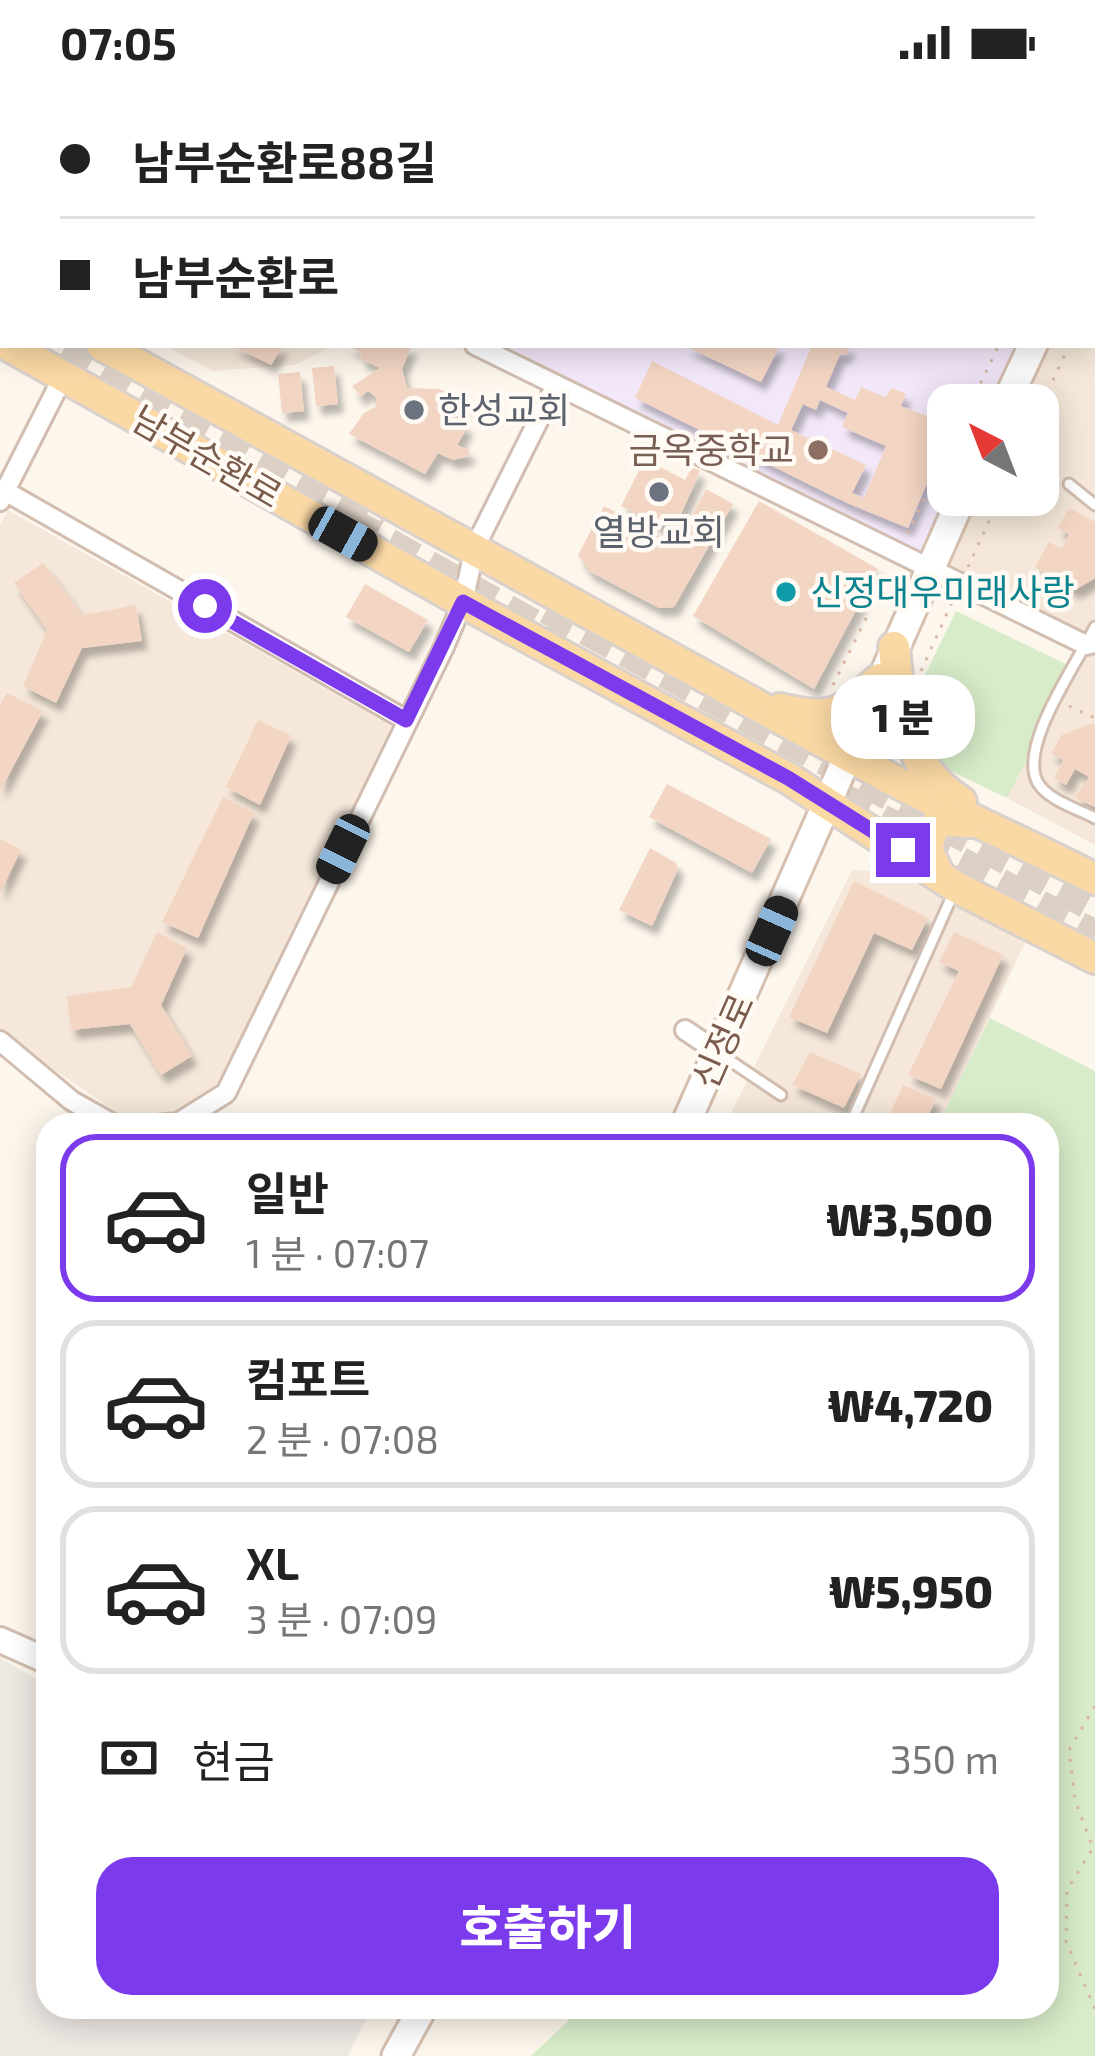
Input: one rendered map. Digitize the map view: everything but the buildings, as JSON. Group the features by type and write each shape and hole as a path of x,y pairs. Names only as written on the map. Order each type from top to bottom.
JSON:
{"main road":[{"name":"남부순환로","path":"13,348 463,602 788,778 947,880 1095,958"},
{"name":"남부순환로","path":"107,348 973,823 1095,878"},
{"path":"1015,384 1032,348"},
{"name":"신정로","path":"691,1113 953,516"},
{"path":"894,646 904,726 924,770 948,794 1021,841"},
{"path":"753,704 813,716 833,715 880,679"},
{"path":"947,880 927,848 932,829 941,820 973,823"},
{"path":"396,2056 416,2019"}],"street":[{"path":"481,348 928,570 1092,638"},
{"path":"64,376 3,496 406,720"},
{"path":"195,1113 226,1094 463,602 475,547 556,385"},
{"path":"685,1030 718,1053"},
{"path":"0,1041 72,1101 94,1113"},
{"path":"0,1640 36,1656"}],"lane":[{"path":"1069,484 1095,505"},
{"path":"1092,638 1031,753 1037,782 1048,794 1095,818"},
{"path":"855,1113 947,880"},
{"path":"718,1053 782,1095"}],"path":[{"path":"980,384 998,348"},
{"path":"1051,384 1068,348"},
{"path":"829,694 927,492"},
{"path":"914,686 991,516"},
{"path":"1057,700 1095,718"},
{"path":"1095,1706 1069,1750 1075,1800 1093,1848 1067,1891 1066,1941 1095,2009"}],"shaded area":[{"path":"170,348 329,348 295,365 212,371"},
{"name":"금옥중학교","path":"481,348 1032,348 1015,384 927,384 927,516 953,516 928,570"},
{"path":"1032,348 1095,348 1095,845 1007,798 1086,645 928,570 953,516 1059,516 1059,384 1015,384"},
{"path":"8,510 395,728 223,1086 177,1112 118,1113 0,1033 0,525"},
{"path":"852,870 938,874 1033,926 944,1113 731,1113"},
{"path":"0,1658 36,1679 36,2019 366,2019 348,2056 0,2056"}],"green space":[{"path":"956,611 1074,668 1007,798 892,743"},
{"path":"990,1018 1095,1071 1095,2056 531,2056 569,2019 1059,2019 1059,1113 944,1113"}],"tunnel":[{"path":"72,348 385,519"},
{"path":"349,521 564,641"},
{"path":"547,609 1095,908"},
{"path":"841,797 1095,935"}],"place":[{"name":"한성교회","path":"414,410"},
{"name":"금옥중학교","path":"818,450"},
{"name":"열방교회","path":"659,492"},
{"name":"신정대우미래사랑","path":"786,592"}],"route":[{"path":"205,606 406,720 463,602 788,778 903,850"}]}
